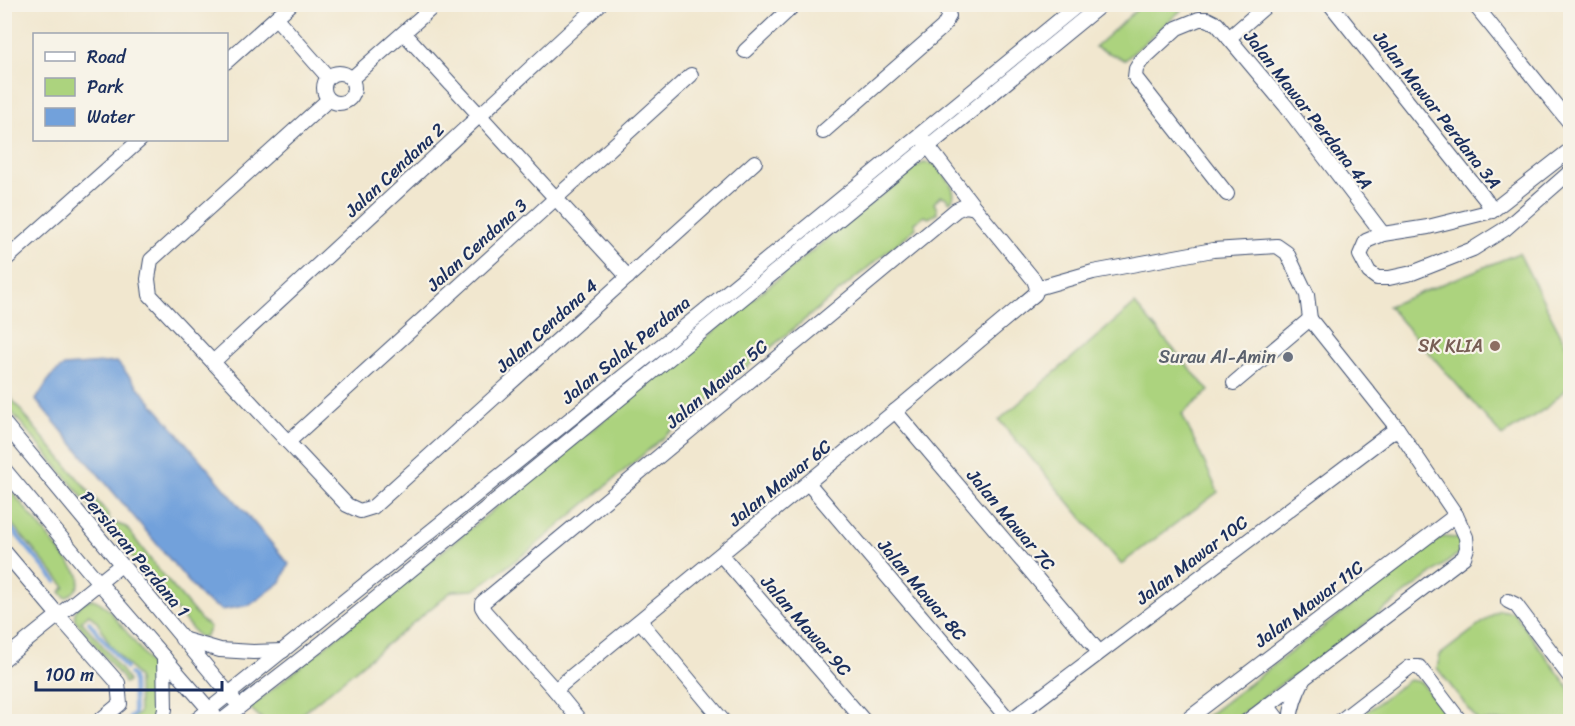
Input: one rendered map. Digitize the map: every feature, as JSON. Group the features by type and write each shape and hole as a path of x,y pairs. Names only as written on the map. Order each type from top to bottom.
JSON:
{"street":[{"path":"228,60 291,4"},
{"path":"351,79 436,4"},
{"name":"Jalan Cendana 2","path":"213,362 600,4"},
{"path":"745,51 795,4"},
{"path":"823,132 943,27 949,16 944,4"},
{"name":"Jalan Salak Perdana","path":"194,722 698,316 1079,4"},
{"name":"Jalan Salak Perdana","path":"219,722 333,633 1102,4"},
{"path":"1229,38 1268,4"},
{"name":"Jalan Mawar Perdana 3A","path":"1330,4 1486,200 1492,211"},
{"path":"1474,4 1570,123"},
{"path":"276,18 328,77"},
{"name":"Jalan Mawar Perdana 4A","path":"1227,194 1136,77 1136,69 1141,61 1177,28 1199,19 1208,19 1217,24 1229,38 1285,105 1383,234"},
{"path":"404,33 628,277"},
{"path":"338,73 351,79 354,88 351,98 338,104 328,100 324,91 328,77 338,73"},
{"name":"Jalan Cendana 3","path":"288,442 690,75"},
{"path":"288,442 150,294 147,279 151,260 328,100"},
{"path":"919,134 1034,280 1037,288 1093,272 1213,250 1277,246 1287,253 1307,295 1311,319 1397,428 1456,514 1466,537 1467,548 1464,557 1246,722"},
{"path":"4,261 139,141"},
{"path":"1570,150 1492,211 1428,228 1383,234 1366,241 1360,255 1369,272 1377,278 1389,278 1412,273 1473,249 1505,229 1570,172"},
{"name":"Jalan Cendana 4","path":"288,442 347,505 360,511 374,507 755,162"},
{"name":"Jalan Mawar 5C","path":"555,690 482,608 482,603 486,598 956,210 965,206 975,208"},
{"name":"Jalan Mawar 6C","path":"555,690 1026,303 1035,294 1037,288"},
{"path":"1234,383 1311,319"},
{"name":"Jalan Mawar 7C","path":"895,411 1099,652"},
{"name":"Persiaran Perdana 1","path":"4,423 239,706"},
{"name":"Jalan Mawar 10C","path":"1009,721 1397,428"},
{"path":"4,469 219,722"},
{"name":"Jalan Mawar 8C","path":"808,483 1009,721"},
{"name":"Jalan Mawar 11C","path":"1184,722 1456,514"},
{"path":"4,551 118,683 120,704 98,722"},
{"name":"Jalan Mawar 9C","path":"721,555 865,722"},
{"path":"4,659 121,565"},
{"path":"1509,601 1516,606 1570,677"},
{"path":"640,621 724,722"},
{"path":"182,639 220,650 283,651"},
{"path":"162,722 165,709 164,657"},
{"path":"1339,722 1410,667 1419,667 1461,722"},
{"path":"1290,722 1296,693 1306,676"},
{"path":"555,690 581,722"},
{"path":"1267,705 1280,722"}],"green space":[{"path":"1142,5 1187,5 1125,60 1095,47"},
{"path":"924,163 935,164 950,183 954,193 950,202 940,196 934,203 937,213 929,218 924,216 914,223 916,228 530,550 474,590 452,591 293,721 264,721 251,709 828,238 917,166"},
{"name":"SK KLIA","path":"1519,253 1570,353 1570,385 1545,409 1502,436 1388,306"},
{"path":"1135,304 1209,391 1182,414 1218,492 1121,564 999,420"},
{"path":"4,389 109,515 108,518 126,527 156,567 201,620 210,627 206,636 197,635 5,404"},
{"path":"5,483 79,575 78,586 66,598 60,592 65,587 5,516"},
{"path":"1442,537 1458,538 1462,543 1462,551 1233,721 1199,722"},
{"path":"92,599 111,613 137,645 152,669 160,694 155,721 129,721 139,713 138,677 111,646 97,622 89,614 81,621 127,678 128,682 124,683 75,620 75,612 79,606"},
{"path":"1499,610 1513,612 1570,689 1570,721 1478,721 1437,668 1440,655"},
{"path":"1409,680 1421,682 1451,721 1354,721"}],"water":[{"path":"117,362 289,564 281,582 250,605 222,610 203,599 36,400 51,376 64,366"}],"waterway":[{"path":"4,520 56,582"},
{"path":"89,622 126,668"},
{"path":"125,722 134,714 133,677 130,674"}],"place":[{"name":"SK KLIA","path":"1495,346"},
{"name":"Surau Al-Amin","path":"1288,357"}]}
